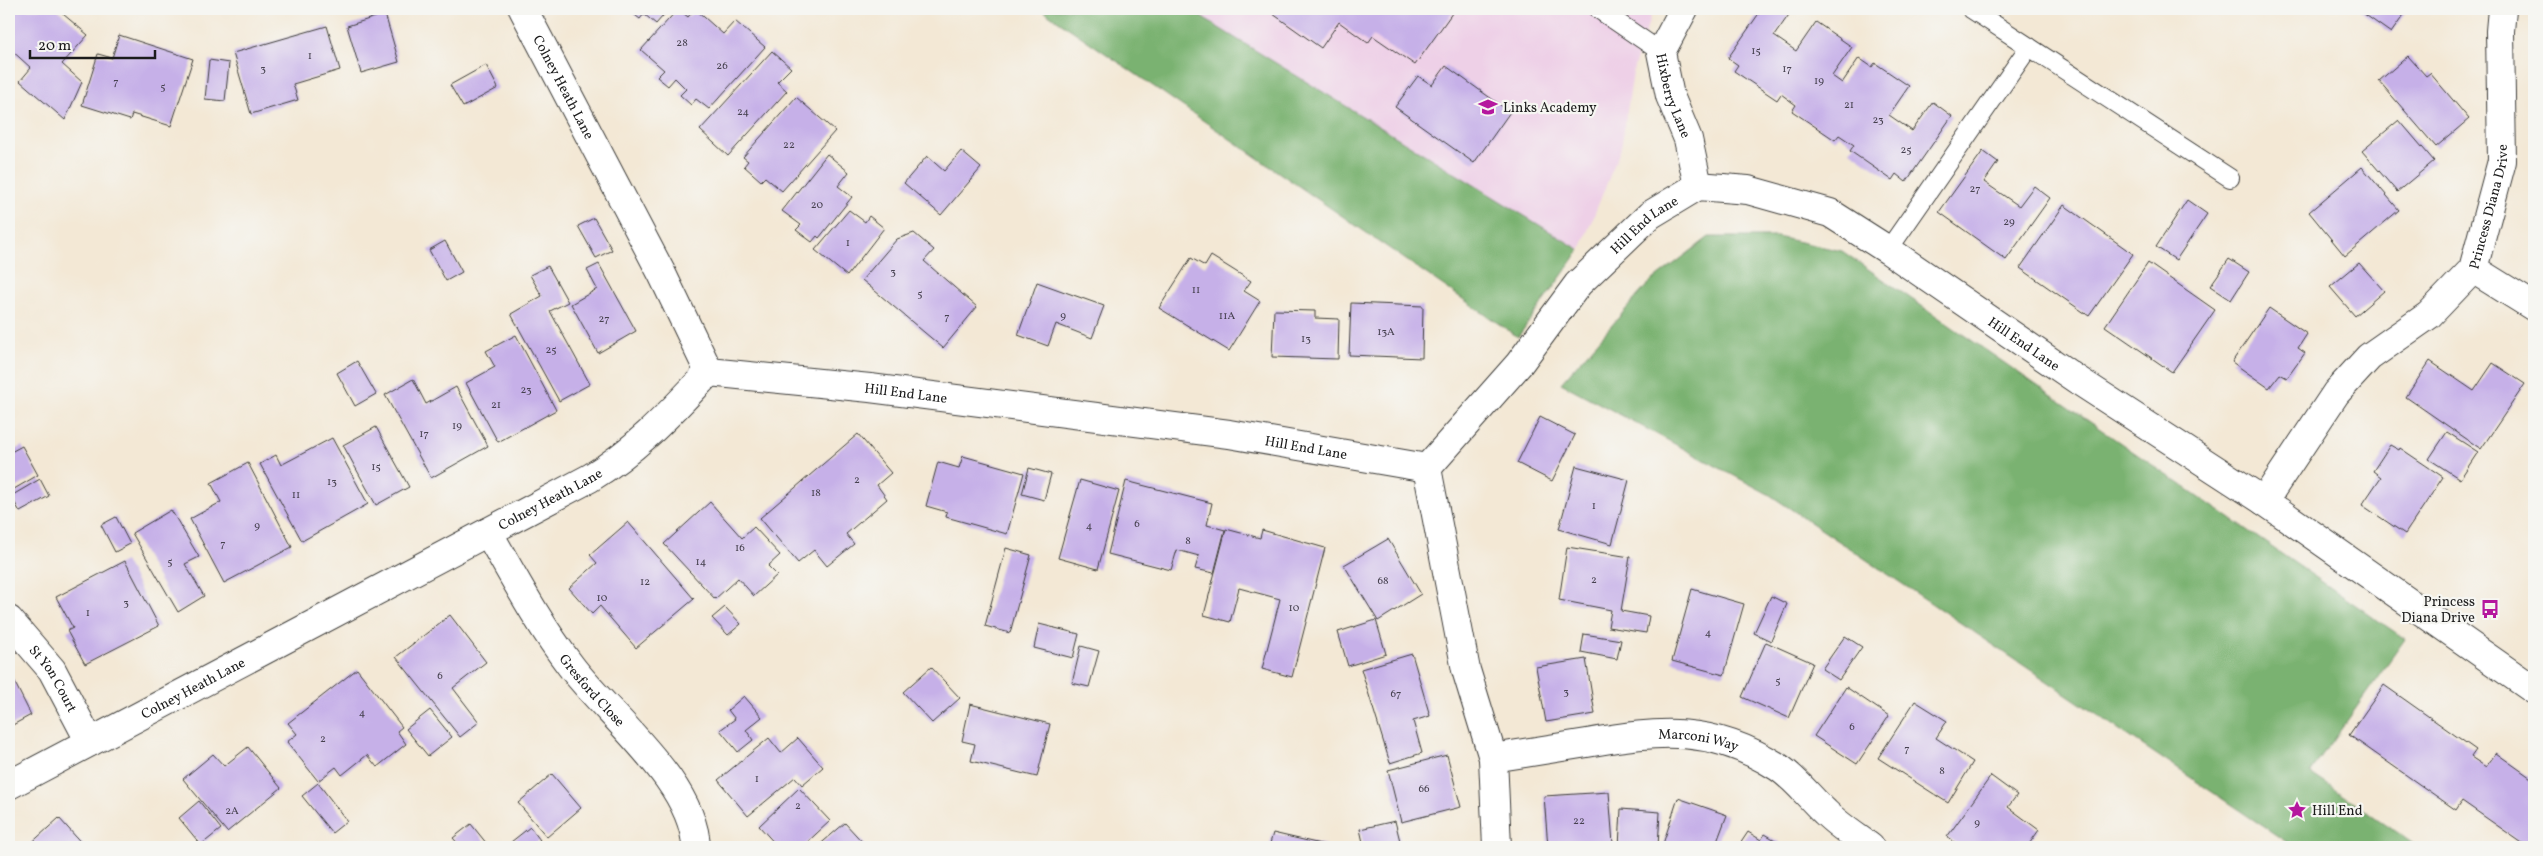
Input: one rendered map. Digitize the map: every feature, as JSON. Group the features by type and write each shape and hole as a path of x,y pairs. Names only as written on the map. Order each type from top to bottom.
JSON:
{"street":[{"name":"Colney Heath Lane","path":"9,785 488,532 618,461 661,423 709,372 662,274 524,9"},
{"name":"Hixberry Lane","path":"1684,9 1661,52 1670,96 1688,139 1698,186"},
{"name":"Princess Diana Drive","path":"2264,501 2336,393 2368,357 2429,315 2473,269 2502,161 2500,31 2502,9"},
{"name":"Hill End Lane","path":"709,372 870,388 1219,433 1427,468 1519,364 1578,284 1650,215 1698,186 1748,190 1830,213 1888,250 2076,379 2264,501 2534,690"},
{"path":"2473,269 2534,307"},
{"path":"1427,468 1466,670 1493,758 1498,847"},
{"name":"Gresford Close","path":"488,532 541,625 571,667 660,768 674,788 690,820 696,838 696,847"},
{"name":"St Yon Court","path":"9,620 52,670 90,742"},
{"name":"Marconi Way","path":"1493,758 1644,733 1677,733 1704,736 1728,742 1779,768 1804,789 1825,812 1870,847"}],"lane":[{"path":"1598,9 1661,52"},
{"path":"1971,9 2230,178"},
{"path":"1888,250 2029,47"}],"shaded area":[{"name":"Links Academy","path":"1188,9 1653,9 1634,67 1621,148 1580,250"}],"green space":[{"path":"1041,9 1188,9 1580,250 1518,337"},
{"path":"1709,237 1777,237 1842,251 2405,639 2310,773 2419,847 2294,847 1770,495 1561,383 1649,283"}],"building":[{"path":"9,9 57,9 88,35 62,64 82,82 65,120 20,81 31,68 9,48"},
{"path":"627,9 669,9 656,24 644,14 640,19"},
{"path":"678,9 688,17 695,9 723,34 735,21 765,47 709,109 696,99 691,105 680,95 686,89 675,78 668,86 657,77 664,70 641,50"},
{"path":"1266,9 1455,9 1415,65 1373,36 1368,43 1339,22 1321,48"},
{"path":"1762,9 1793,9 1774,36 1796,51 1816,22 1852,47 1832,76 1842,83 1859,58 1872,67 1875,63 1909,86 1889,115 1912,131 1933,102 1952,116 1906,182 1896,174 1892,180 1850,151 1854,145 1839,135 1835,140 1792,111 1796,105 1781,94 1777,100 1734,71 1738,65 1728,58"},
{"path":"2361,9 2408,9 2391,33 2360,11"},
{"path":"385,14 399,62 361,73 347,26"},
{"path":"327,26 340,70 293,84 298,100 251,114 233,53"},
{"path":"119,35 193,59 171,126 132,114 130,120 82,105 98,54 112,58"},
{"path":"772,51 791,68 777,82 787,91 728,156 700,130"},
{"path":"2408,56 2426,76 2430,73 2469,119 2436,147 2379,81"},
{"path":"209,60 229,63 225,101 205,99"},
{"path":"486,65 498,88 463,107 450,85"},
{"path":"1446,66 1510,112 1474,163 1395,107 1418,76 1432,85"},
{"path":"796,97 835,131 782,191 765,177 761,181 744,166 748,161 743,157"},
{"path":"2399,120 2434,161 2397,192 2362,151"},
{"path":"961,151 981,168 941,215 904,183 927,156 944,171"},
{"path":"1983,151 1998,162 1984,182 2019,206 2034,186 2050,198 2006,260 1939,212"},
{"path":"827,154 849,172 838,186 852,197 819,238 817,236 812,242 796,230 801,225 782,211"},
{"path":"2362,167 2399,210 2345,256 2309,212"},
{"path":"2187,200 2207,214 2176,260 2156,247"},
{"path":"2064,205 2133,254 2089,316 2020,268"},
{"path":"849,210 865,222 869,216 884,228 847,276 815,250"},
{"path":"594,218 612,250 596,258 578,226"},
{"path":"914,233 934,250 924,261 977,307 943,348 862,280 897,239"},
{"path":"445,241 462,272 446,281 429,250"},
{"path":"1211,256 1251,281 1244,291 1260,301 1229,351 1159,308 1191,258 1205,266"},
{"path":"2229,259 2249,272 2231,300 2210,286"},
{"path":"2148,263 2215,310 2172,372 2105,326"},
{"path":"2359,263 2384,291 2355,316 2330,287"},
{"path":"599,264 636,331 598,353 571,304 597,289 587,270"},
{"path":"548,266 568,302 550,311 590,384 559,401 511,314 542,296 530,275"},
{"path":"1037,282 1104,306 1092,338 1056,324 1048,346 1018,335"},
{"path":"1351,303 1423,306 1422,358 1349,355"},
{"path":"2269,308 2307,334 2298,348 2305,353 2287,378 2280,374 2269,388 2232,362"},
{"path":"1274,310 1315,311 1315,318 1339,319 1338,359 1272,357"},
{"path":"516,335 556,410 498,442 466,383 495,367 486,351"},
{"path":"357,361 376,394 355,406 337,373"},
{"path":"2430,361 2474,391 2493,363 2525,384 2481,449 2406,397"},
{"path":"413,379 426,404 456,387 488,446 431,478 385,395"},
{"path":"1540,417 1575,435 1552,481 1517,463"},
{"path":"376,427 409,487 376,505 343,445"},
{"path":"2447,432 2478,452 2460,479 2429,459"},
{"path":"858,434 891,473 877,485 887,499 846,534 854,544 827,566 814,550 798,563 760,518"},
{"path":"332,438 368,504 302,541 260,464 276,455 281,465"},
{"path":"2390,445 2399,450 2400,448 2443,477 2405,534 2362,505 2381,477 2373,471"},
{"path":"22,446 38,475 9,492 9,453"},
{"path":"963,456 1024,473 1007,534 946,517 947,512 926,506 938,462 959,468"},
{"path":"248,463 292,547 224,583 190,519 221,502 211,483"},
{"path":"1576,466 1629,480 1612,544 1559,529"},
{"path":"1029,468 1051,474 1044,500 1022,494"},
{"path":"40,479 49,496 20,512 11,496"},
{"path":"1080,480 1119,491 1098,569 1058,558"},
{"path":"1126,481 1212,503 1207,525 1225,530 1214,573 1195,569 1199,556 1177,550 1171,570 1108,554"},
{"path":"710,502 742,538 754,527 780,555 768,566 777,575 754,596 738,578 715,599 664,544"},
{"path":"171,510 199,557 185,564 204,596 178,612 132,533"},
{"path":"116,517 130,544 115,552 101,525"},
{"path":"628,522 694,599 636,648 600,606 592,614 569,588 597,563 590,555"},
{"path":"1226,529 1260,538 1262,530 1325,548 1292,677 1262,669 1280,599 1239,588 1230,622 1204,615"},
{"path":"1388,539 1421,594 1378,621 1344,565"},
{"path":"1567,547 1630,557 1621,611 1649,616 1646,633 1608,627 1611,610 1559,600"},
{"path":"1006,548 1031,555 1010,633 985,626"},
{"path":"125,561 159,626 85,664 67,631 73,628 56,597"},
{"path":"1692,589 1744,604 1724,675 1672,661"},
{"path":"1771,596 1787,604 1771,641 1754,633"},
{"path":"725,607 741,624 728,635 712,618"},
{"path":"450,615 486,662 453,688 479,722 460,737 396,657"},
{"path":"1376,620 1386,654 1348,666 1338,632"},
{"path":"1039,624 1079,634 1073,658 1034,648"},
{"path":"1584,634 1621,640 1617,659 1581,652"},
{"path":"1845,636 1862,647 1839,680 1822,669"},
{"path":"1766,642 1813,663 1789,718 1742,697"},
{"path":"1081,646 1099,651 1089,687 1072,683"},
{"path":"1412,654 1430,716 1413,721 1422,753 1390,763 1361,669"},
{"path":"1586,659 1595,714 1546,722 1536,667"},
{"path":"931,667 960,698 932,723 903,692"},
{"path":"357,669 402,727 397,731 406,744 377,767 367,755 342,775 336,767 318,781 287,742 297,734 288,723"},
{"path":"9,671 31,715 9,727"},
{"path":"2384,685 2476,750 2471,757 2486,767 2496,753 2534,780 2534,847 2528,847 2462,801 2456,810 2349,735"},
{"path":"1846,687 1889,716 1857,764 1814,736"},
{"path":"744,696 762,717 746,730 753,740 738,752 720,730 735,719 728,710"},
{"path":"1915,701 1947,721 1936,738 1973,762 1948,803 1878,758"},
{"path":"970,704 1050,724 1037,777 971,761 975,744 962,741"},
{"path":"430,710 452,737 428,756 406,729"},
{"path":"769,738 781,753 798,738 823,767 802,785 795,777 748,816 718,780"},
{"path":"248,747 281,788 227,832 183,779 213,754 224,766"},
{"path":"1447,755 1461,807 1401,822 1388,770"},
{"path":"552,774 581,808 547,837 518,803"},
{"path":"1991,776 2017,795 2008,807 2039,830 2027,847 1961,847 1947,837"},
{"path":"318,783 347,821 332,833 302,796"},
{"path":"799,788 830,821 802,847 778,847 759,826"},
{"path":"1609,792 1613,844 1548,847 1544,796"},
{"path":"1678,798 1727,815 1715,847 1662,847"},
{"path":"199,801 221,829 201,845 179,818"},
{"path":"1621,809 1660,812 1658,847 1619,847"},
{"path":"59,818 85,847 27,847"},
{"path":"1395,821 1400,841 1364,847 1360,829"},
{"path":"845,823 867,847 817,847"},
{"path":"471,824 487,844 483,847 461,847 453,838"},
{"path":"530,827 540,840 530,847 515,847 511,842"},
{"path":"1748,832 1761,840 1765,834 1787,847 1738,847"},
{"path":"1273,833 1325,845 1324,847 1269,847"}],"place":[{"name":"Links Academy","path":"1488,107"},
{"name":"Princess Diana Drive","path":"2490,609"},
{"name":"Hill End","path":"2297,810"}]}
